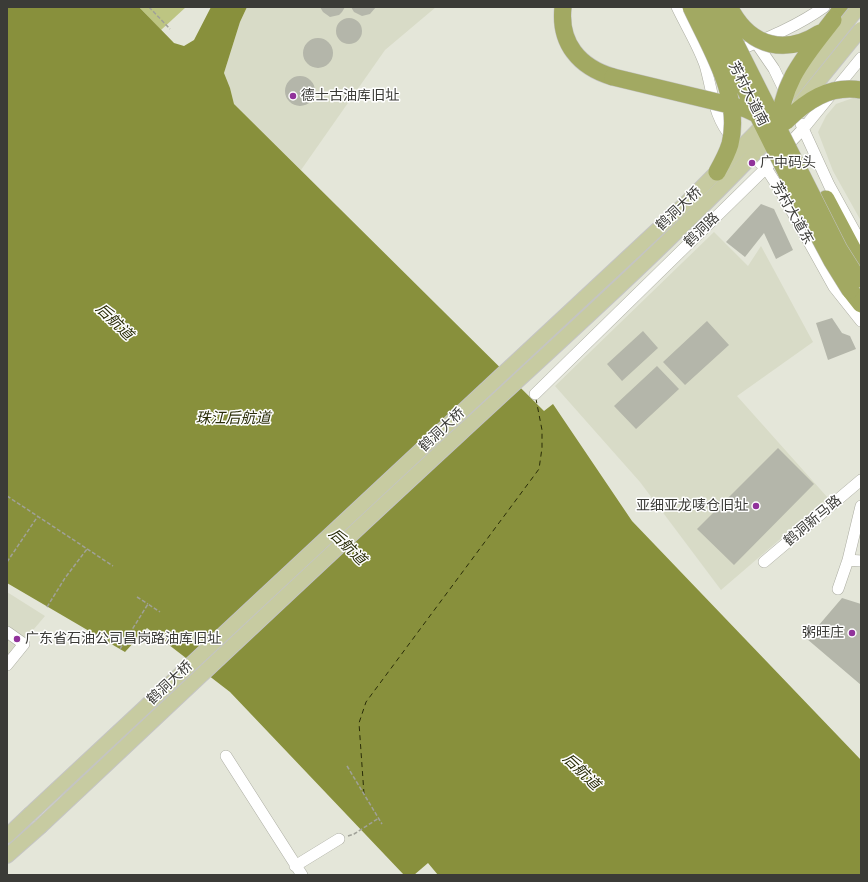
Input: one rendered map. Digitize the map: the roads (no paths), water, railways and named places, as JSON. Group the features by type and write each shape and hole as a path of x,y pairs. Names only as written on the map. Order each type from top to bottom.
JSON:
{"highway":[{"path":"563,7 564,30 569,43 578,58 590,68 613,77 752,111 770,122 787,146"},
{"path":"691,7 725,80 730,103 732,127 730,142 726,156 717,172"},
{"name":"芳村大道南","path":"704,7 791,182"},
{"name":"芳村大道南","path":"717,7 762,96"},
{"path":"729,7 737,20 748,33 761,41 775,44 796,44 810,39 821,32 833,11"},
{"path":"791,182 784,164 779,139 780,115 783,100 795,70 833,11"},
{"path":"785,122 800,108 819,95 839,89 861,90"},
{"path":"762,96 801,154 861,265"},
{"name":"芳村大道东","path":"762,96 839,249 856,287 861,304"},
{"name":"芳村大道东","path":"791,182 832,261 856,287"}],"main road":[{"name":"鹤洞大桥","path":"7,836 717,172 773,114 859,7"},
{"name":"鹤洞大桥","path":"7,856 651,257 721,189 785,122 861,29"}],"street":[{"name":"芳村大道南","path":"677,7 704,64"},
{"path":"735,7 745,27 774,69 829,184 861,243"},
{"path":"704,64 800,23 833,11"},
{"name":"鹤洞路","path":"535,394 804,129 861,58"},
{"name":"芳村大道东","path":"704,64 718,114 724,128 736,142 766,168 834,286 861,321"},
{"name":"鹤洞新马路","path":"764,562 861,480"},
{"path":"838,589 848,560 861,506"},
{"path":"848,560 861,561"},
{"path":"7,632 24,644 7,665"},
{"path":"226,756 298,870 339,839"}],"water":[{"name":"珠江后航道","path":"7,7 139,7 174,43 184,46 194,40 211,7 247,7 240,22 224,73 234,104 544,411 553,404 632,521 861,760 861,875 438,875 428,863 414,875 404,875 230,692 147,628 125,652 7,583"}],"place":[{"name":"德士古油库旧址","path":"293,96"},
{"name":"广中码头","path":"752,163"},
{"name":"亚细亚龙唛仓旧址","path":"756,506"},
{"name":"粥旺庄","path":"852,633"},
{"name":"广东省石油公司昌岗路油库旧址","path":"17,639"}],"water label":[{"name":"后航道","path":"114,322"},
{"name":"后航道","path":"347,547"},
{"name":"后航道","path":"581,772"}]}
